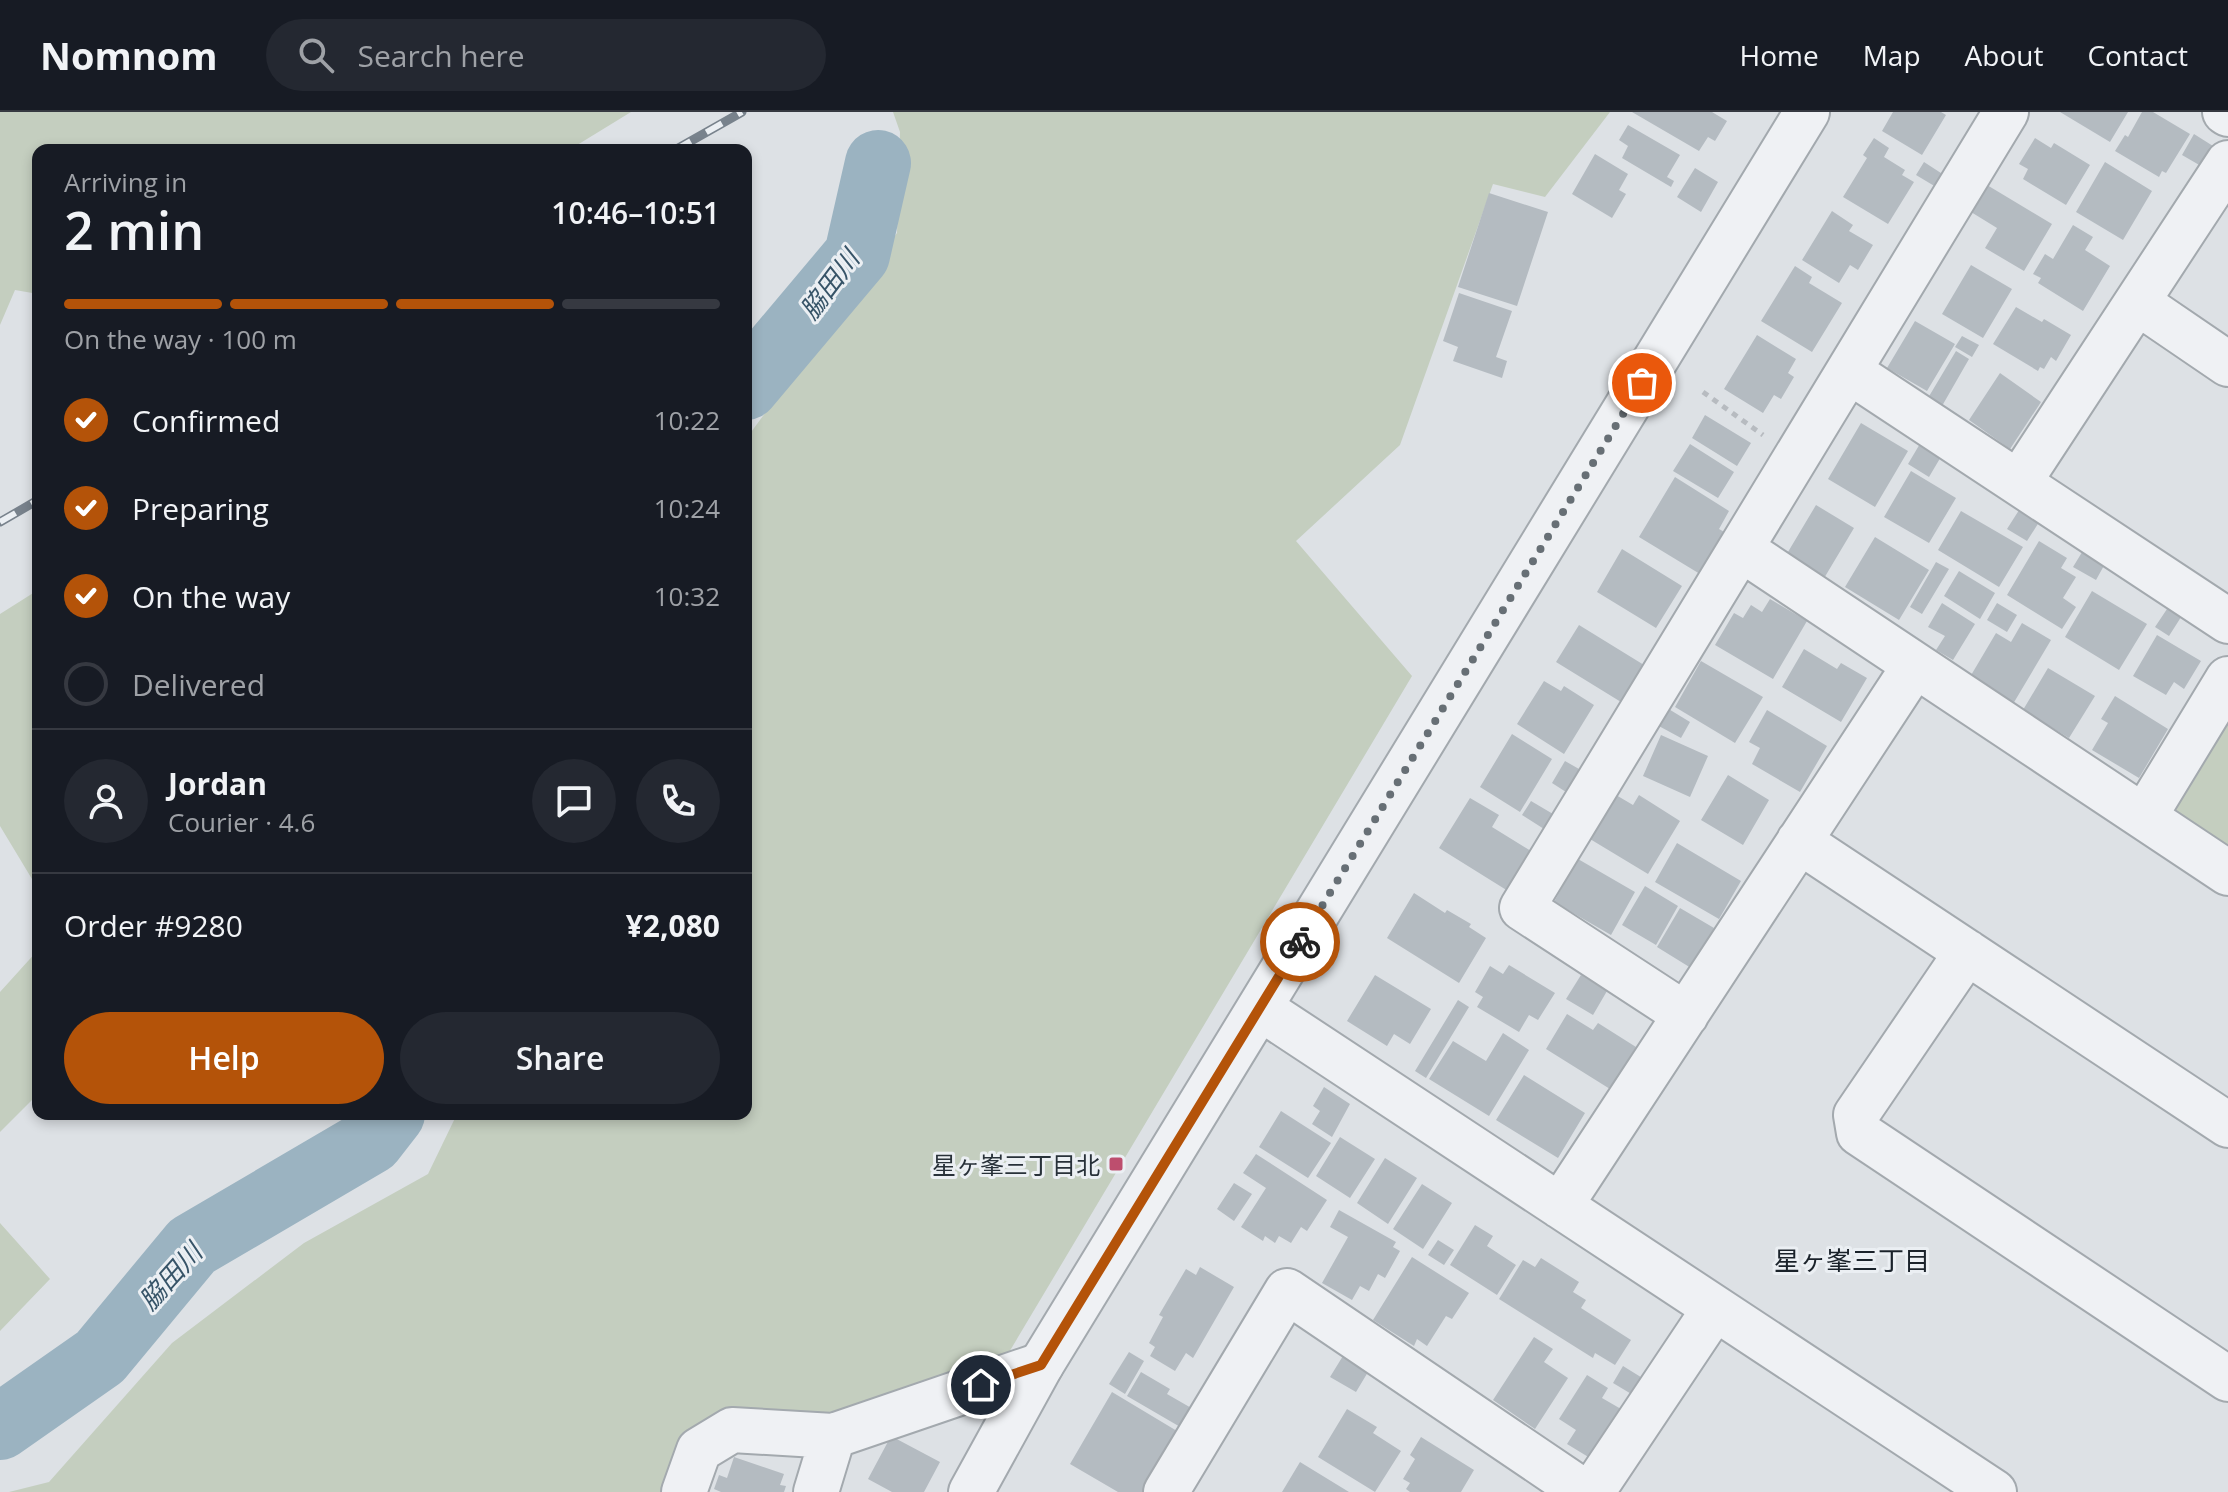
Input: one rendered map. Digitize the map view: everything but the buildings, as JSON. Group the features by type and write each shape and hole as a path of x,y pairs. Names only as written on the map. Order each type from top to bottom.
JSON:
{"street":[{"path":"971,1492 1041,1365 1807,112"},
{"path":"1686,1015 1522,908 2006,112"},
{"path":"2019,482 2228,163"},
{"path":"2137,302 2228,364"},
{"path":"1849,371 2228,621"},
{"path":"1741,549 2228,873"},
{"path":"1560,1206 1915,665"},
{"path":"2144,817 2228,679"},
{"path":"1799,841 2227,1121"},
{"path":"1967,952 1856,1115 1859,1133 2228,1379"},
{"path":"1260,1008 1994,1492"},
{"path":"1166,1492 1287,1291 1584,1492"},
{"path":"1592,1492 1715,1308"},
{"path":"684,1492 699,1450 732,1430 833,1436 1041,1365"},
{"path":"816,1492 833,1436"}],"path":[{"path":"1703,392 1796,459"}],"green space":[{"path":"0,112 631,112 579,144 32,144 32,293 15,290 0,325"},
{"path":"893,112 1610,112 1545,197 1493,184 1400,445 1296,541 1412,676 1008,1354 816,1420 730,1410 668,1492 9,1492 49,1482 172,1343 304,1243 428,1174 454,1120 752,1120 752,431 897,233 900,132"},
{"path":"32,594 32,879 0,826 0,614"},
{"path":"2228,705 2228,853 2177,819 2170,801"},
{"path":"32,957 32,1100 0,1132 0,992"},
{"path":"0,1223 50,1279 0,1331"}],"waterway":[{"name":"脇田川","path":"752,380 857,255 878,163"},
{"name":"脇田川","path":"0,1427 100,1357 192,1246 371,1141 387,1120"}],"railway":[{"path":"686,144 742,112"},
{"path":"0,522 32,503"}],"way so far":[{"path":"1300,942 1642,383"}],"place":[{"name":"星ヶ峯三丁目北","path":"1116,1164"}],"district":[{"name":"星ヶ峯三丁目","path":"1852,1260"}],"route":[{"path":"981,1385 1041,1365 1300,942"}]}
